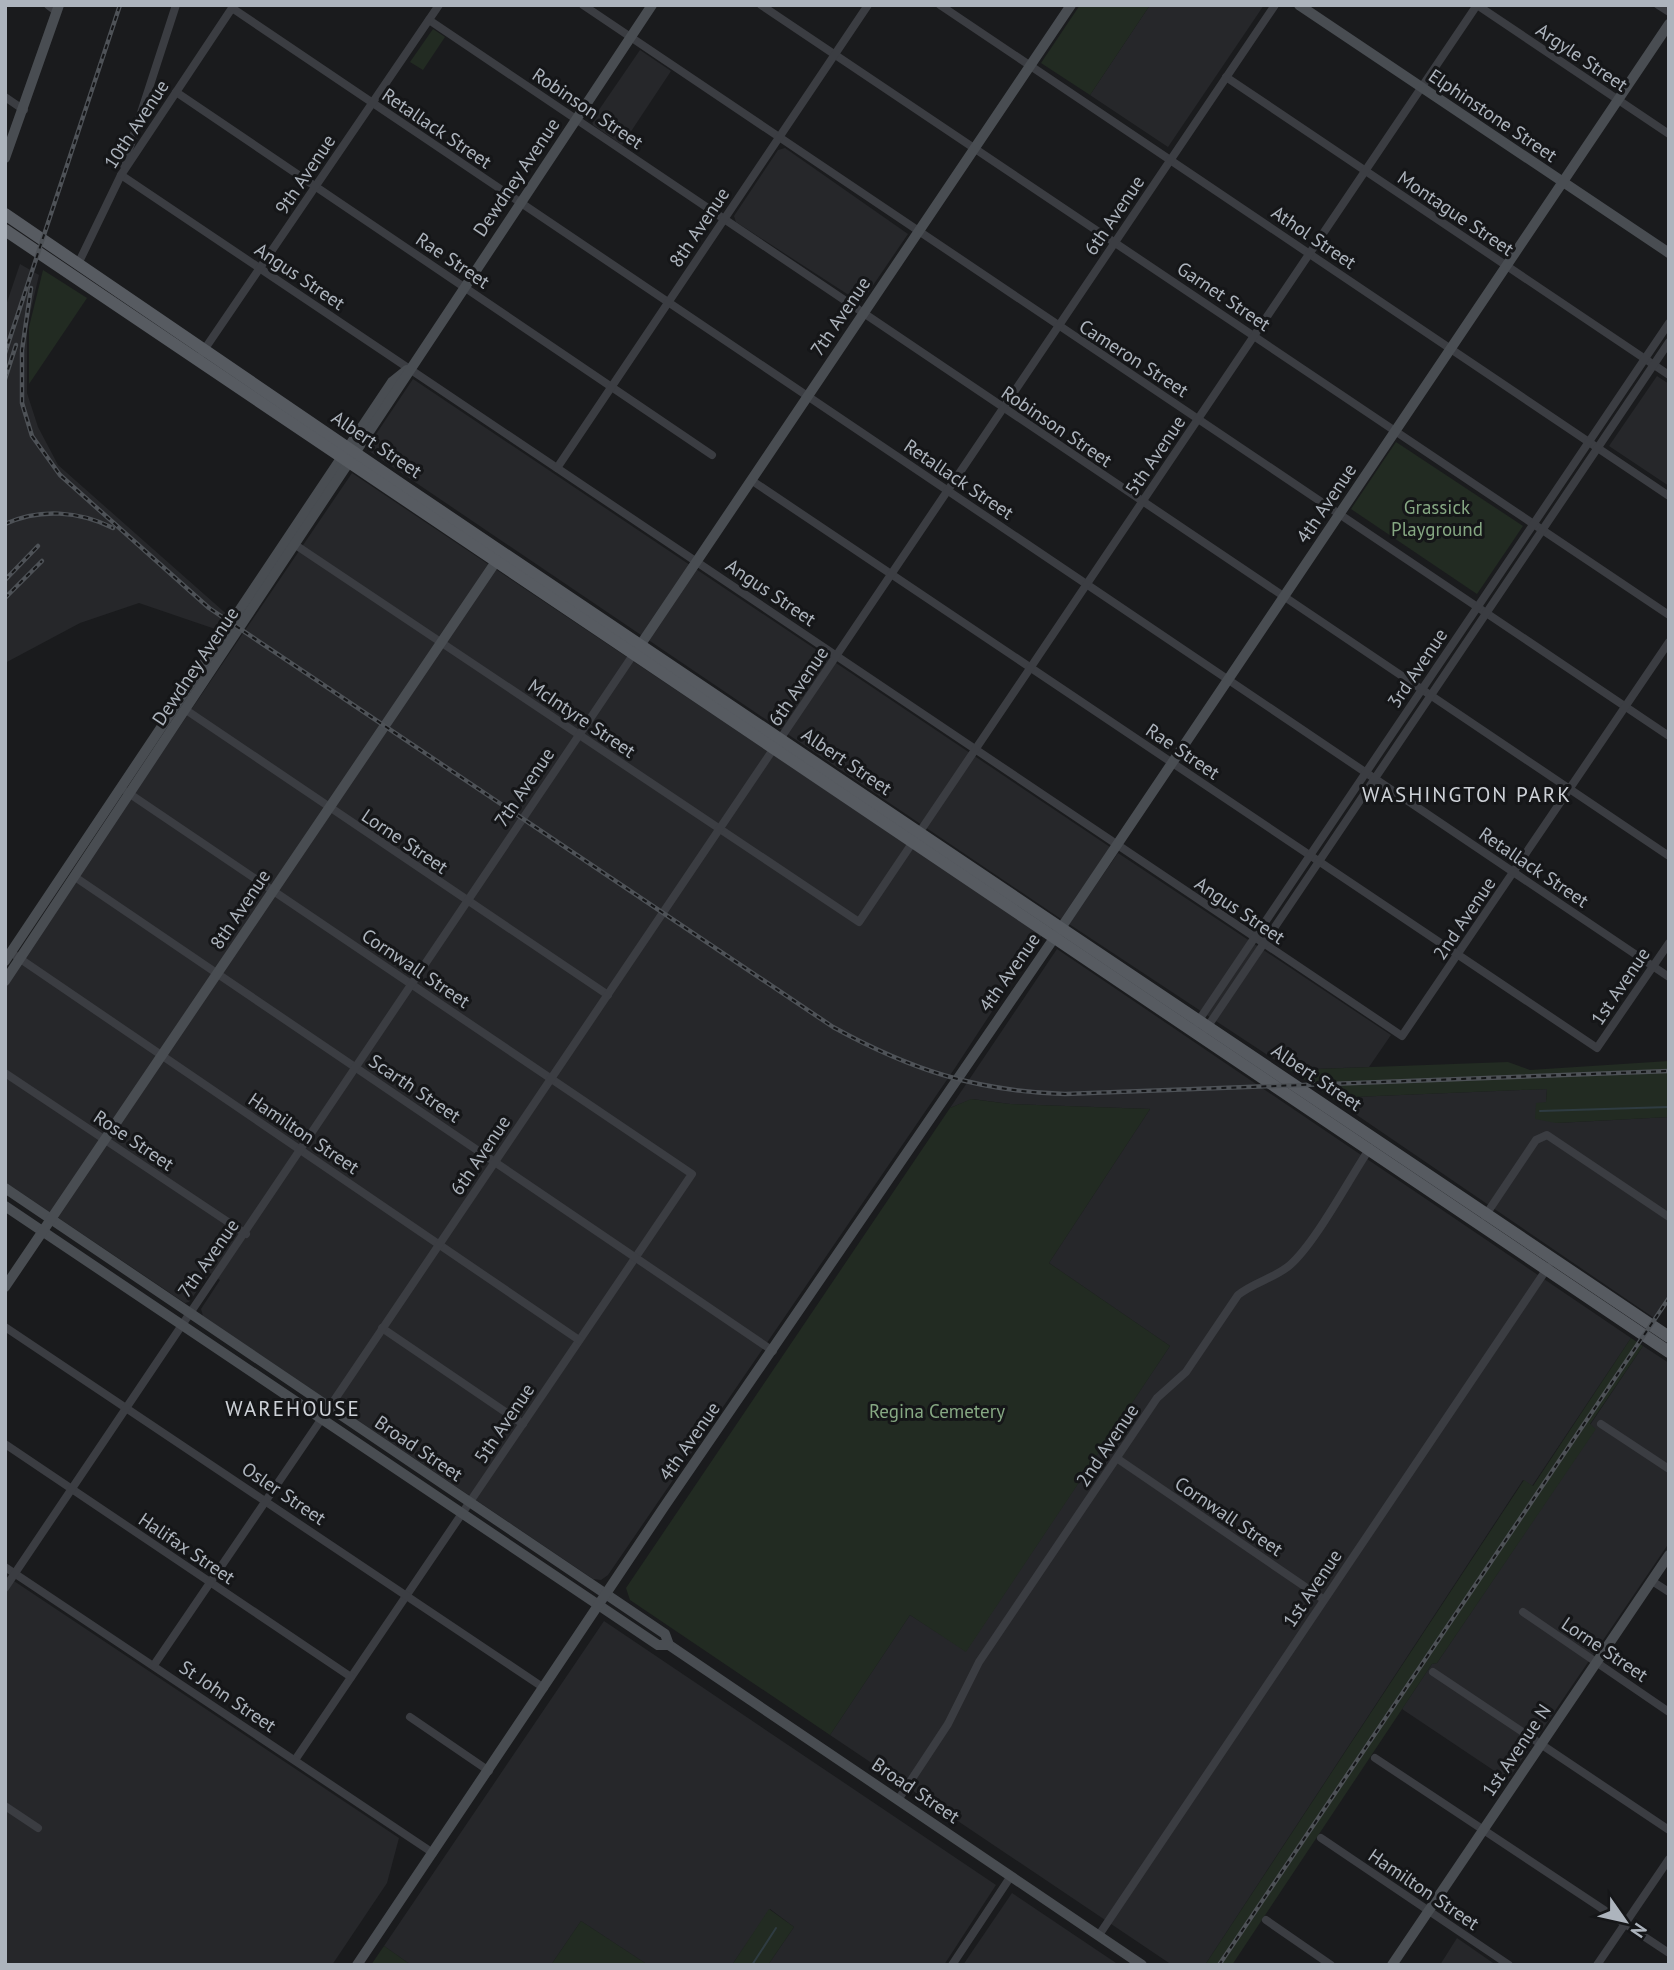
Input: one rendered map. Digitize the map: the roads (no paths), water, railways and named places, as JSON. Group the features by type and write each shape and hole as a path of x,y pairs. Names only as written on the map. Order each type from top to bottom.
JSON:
{"main road":[{"name":"Dewdney Avenue","path":"12,957 75,877 126,791 186,710 350,456 401,388 409,369 652,5"},
{"name":"7th Avenue","path":"637,650 1071,5"},
{"name":"Elphinstone Street","path":"1299,5 1669,253"},
{"path":"5,158 24,110 55,7"},
{"name":"4th Avenue","path":"376,1940 606,1594 1058,933 1669,24"},
{"name":"Albert Street","path":"5,214 78,264 200,355"},
{"name":"Albert Street","path":"8,232 200,355 1550,1264 1669,1352"},
{"name":"Dewdney Avenue","path":"5,981 12,957 293,543"},
{"name":"8th Avenue","path":"5,1287 500,557"},
{"name":"Broad Street","path":"5,1188 330,1405 468,1503 665,1634 669,1645"},
{"name":"Broad Street","path":"5,1206 598,1606 658,1645 669,1645 1142,1965"},
{"name":"Albert Street","path":"1550,1264 1669,1336"},
{"name":"1st Avenue N","path":"1392,1965 1669,1555"},
{"path":"357,1965 376,1940"},
{"path":"365,1965 376,1940"}],"street":[{"path":"121,175 176,5"},
{"name":"9th Avenue","path":"200,355 439,5"},
{"name":"Cameron Street","path":"583,5 1669,736"},
{"name":"Garnet Street","path":"761,5 1669,615"},
{"name":"8th Avenue","path":"558,468 869,5"},
{"name":"Athol Street","path":"940,5 1669,496"},
{"name":"6th Avenue","path":"154,1665 330,1405 337,1400 345,1383 439,1243 1275,5"},
{"name":"5th Avenue","path":"859,922 1477,5"},
{"name":"Argyle Street","path":"1477,5 1669,134"},
{"path":"1658,5 1669,12"},
{"name":"10th Avenue","path":"78,264 121,175 232,8"},
{"name":"Retallack Street","path":"232,8 1669,977"},
{"name":"Robinson Street","path":"429,20 1669,856"},
{"name":"Montague Street","path":"1226,77 1669,375"},
{"name":"Rae Street","path":"176,92 712,455"},
{"path":"5,97 24,110"},
{"name":"Angus Street","path":"121,175 1402,1036"},
{"name":"3rd Avenue","path":"1200,1029 1254,938 1669,323"},
{"name":"3rd Avenue","path":"1200,1029 1264,944 1669,342"},
{"name":"Rae Street","path":"751,480 1597,1048"},
{"name":"McIntyre Street","path":"293,543 859,922"},
{"name":"2nd Avenue","path":"1402,1036 1669,642"},
{"name":"7th Avenue","path":"5,1588 302,1151 637,650"},
{"name":"Lorne Street","path":"186,710 608,995"},
{"name":"Cornwall Street","path":"126,791 692,1174"},
{"name":"Scarth Street","path":"75,877 773,1351"},
{"name":"1st Avenue","path":"1597,1048 1669,943"},
{"name":"Hamilton Street","path":"12,957 579,1340"},
{"name":"Rose Street","path":"5,1073 246,1234"},
{"path":"1483,1219 1536,1140 1548,1135 1669,1217"},
{"name":"2nd Avenue","path":"898,1800 948,1724 979,1662 1157,1398 1186,1372 1238,1295 1280,1272 1299,1255 1372,1145"},
{"name":"5th Avenue","path":"295,1760 692,1174"},
{"name":"1st Avenue","path":"1099,1935 1550,1264"},
{"name":"Osler Street","path":"5,1327 544,1688"},
{"path":"382,1328 523,1424"},
{"path":"1601,1424 1669,1469"},
{"name":"Halifax Street","path":"5,1444 351,1677"},
{"name":"Cornwall Street","path":"1118,1459 1323,1599"},
{"name":"St John Street","path":"5,1567 433,1853"},
{"path":"1652,1581 1669,1592"},
{"name":"Lorne Street","path":"1523,1612 1669,1712"},
{"path":"1433,1672 1669,1830"},
{"path":"410,1717 489,1771"},
{"path":"1375,1758 1669,1953"},
{"path":"5,1806 38,1828"},
{"name":"Hamilton Street","path":"1321,1838 1509,1965"},
{"path":"1597,1965 1669,1859"},
{"path":"951,1965 1012,1876"},
{"path":"1266,1920 1331,1965"}],"waterway":[{"path":"1540,1111 1669,1107"},
{"path":"752,1965 776,1928"}],"railway":[{"path":"5,353 120,5"},
{"path":"31,288 22,350 22,403 32,436 60,475 209,608 833,1027 862,1042 917,1066 973,1083 1065,1094 1669,1071"},
{"path":"5,379 16,345"},
{"path":"5,524 32,515 59,514 87,518 113,528"},
{"path":"5,580 38,546"},
{"path":"5,598 42,561"},
{"path":"1219,1965 1669,1298"}],"district":[{"name":"WASHINGTON PARK","path":"1467,795"},
{"name":"WAREHOUSE","path":"293,1409"}],"park label":[{"name":"Grassick Playground","path":"1437,518"},
{"name":"Regina Cemetery","path":"937,1411"}]}
